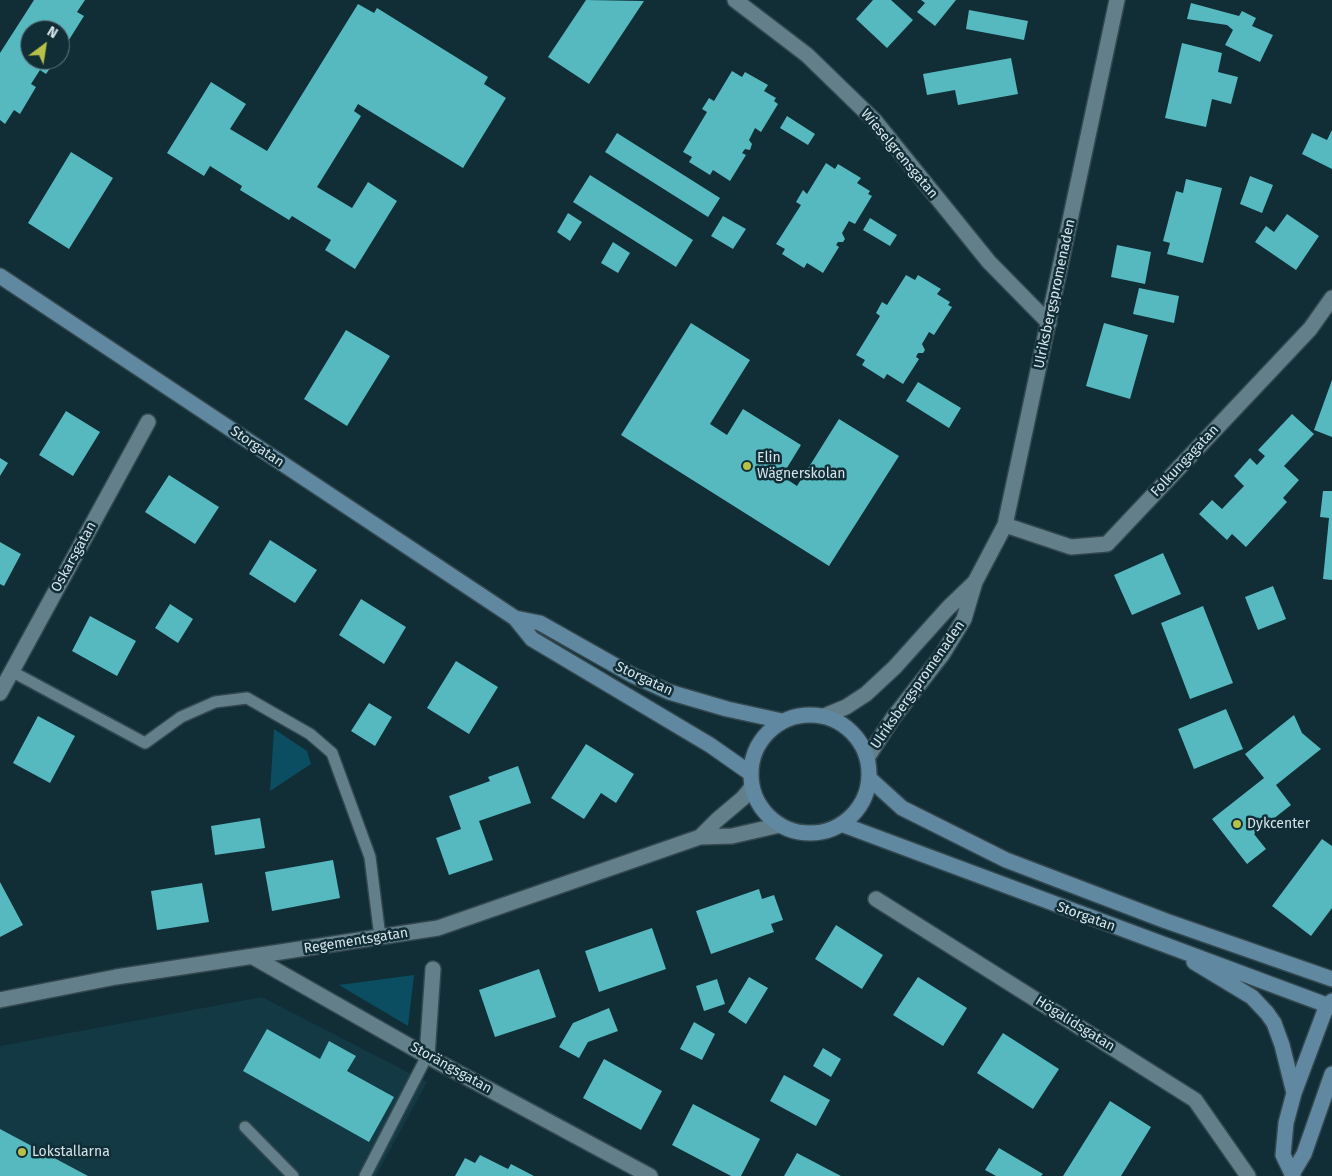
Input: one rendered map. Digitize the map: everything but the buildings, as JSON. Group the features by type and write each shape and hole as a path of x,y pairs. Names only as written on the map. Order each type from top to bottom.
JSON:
{"main road":[{"name":"Storgatan","path":"0,276 515,618 532,639 710,745 751,780"},
{"name":"Storgatan","path":"515,618 540,623 632,675 669,692 727,709 782,721"},
{"path":"802,715 824,716 836,720 852,732 861,743 868,758 869,778 865,796 856,812 841,824 827,831 811,833 795,831 780,825 765,813 751,780 756,750 762,738 782,721 802,715"},
{"name":"Storgatan","path":"869,778 902,808 1006,860 1166,921 1332,979"},
{"name":"Storgatan","path":"841,824 1330,1004"},
{"path":"1179,950 1210,973 1252,997 1267,1013 1282,1045 1294,1093"},
{"path":"1290,1175 1283,1155 1286,1123 1294,1093 1330,1004"},
{"path":"1290,1175 1304,1154 1332,1074"}],"street":[{"name":"Wieselgrensgatan","path":"735,0 807,55 875,121 989,262 1049,323"},
{"name":"Ulriksbergspromenaden","path":"868,758 893,718 942,655 964,619 975,582 1005,526 1117,0"},
{"name":"Folkungagatan","path":"1005,526 1071,547 1107,544 1310,329 1332,298"},
{"name":"Oskarsgatan","path":"0,693 148,422"},
{"name":"Ulriksbergspromenaden","path":"824,716 846,707 866,694 895,667 948,608 975,582"},
{"name":"Regementsgatan","path":"700,837 716,820 743,798 751,780"},
{"name":"Regementsgatan","path":"0,1000 116,977 253,958 438,928 700,837 732,836 780,825"},
{"name":"Högalidsgatan","path":"876,899 1195,1100 1248,1176"},
{"name":"Storängsgatan","path":"253,958 427,1056 650,1176"},
{"path":"427,1056 433,969"}],"lane":[{"path":"11,671 144,743 181,717 215,702 247,698 310,734 332,753 370,857 380,938"},
{"path":"365,1176 427,1056"},
{"path":"245,1127 293,1176"}],"shaded area":[{"path":"274,729 307,751 311,764 270,791"},
{"path":"414,975 408,1026 339,985"},
{"path":"262,997 427,1082 376,1176 0,1176 0,1046"}],"place":[{"name":"Elin Wägnerskolan","path":"747,466"},
{"name":"Dykcenter","path":"1237,824"},
{"name":"Lokstallarna","path":"22,1152"}]}
